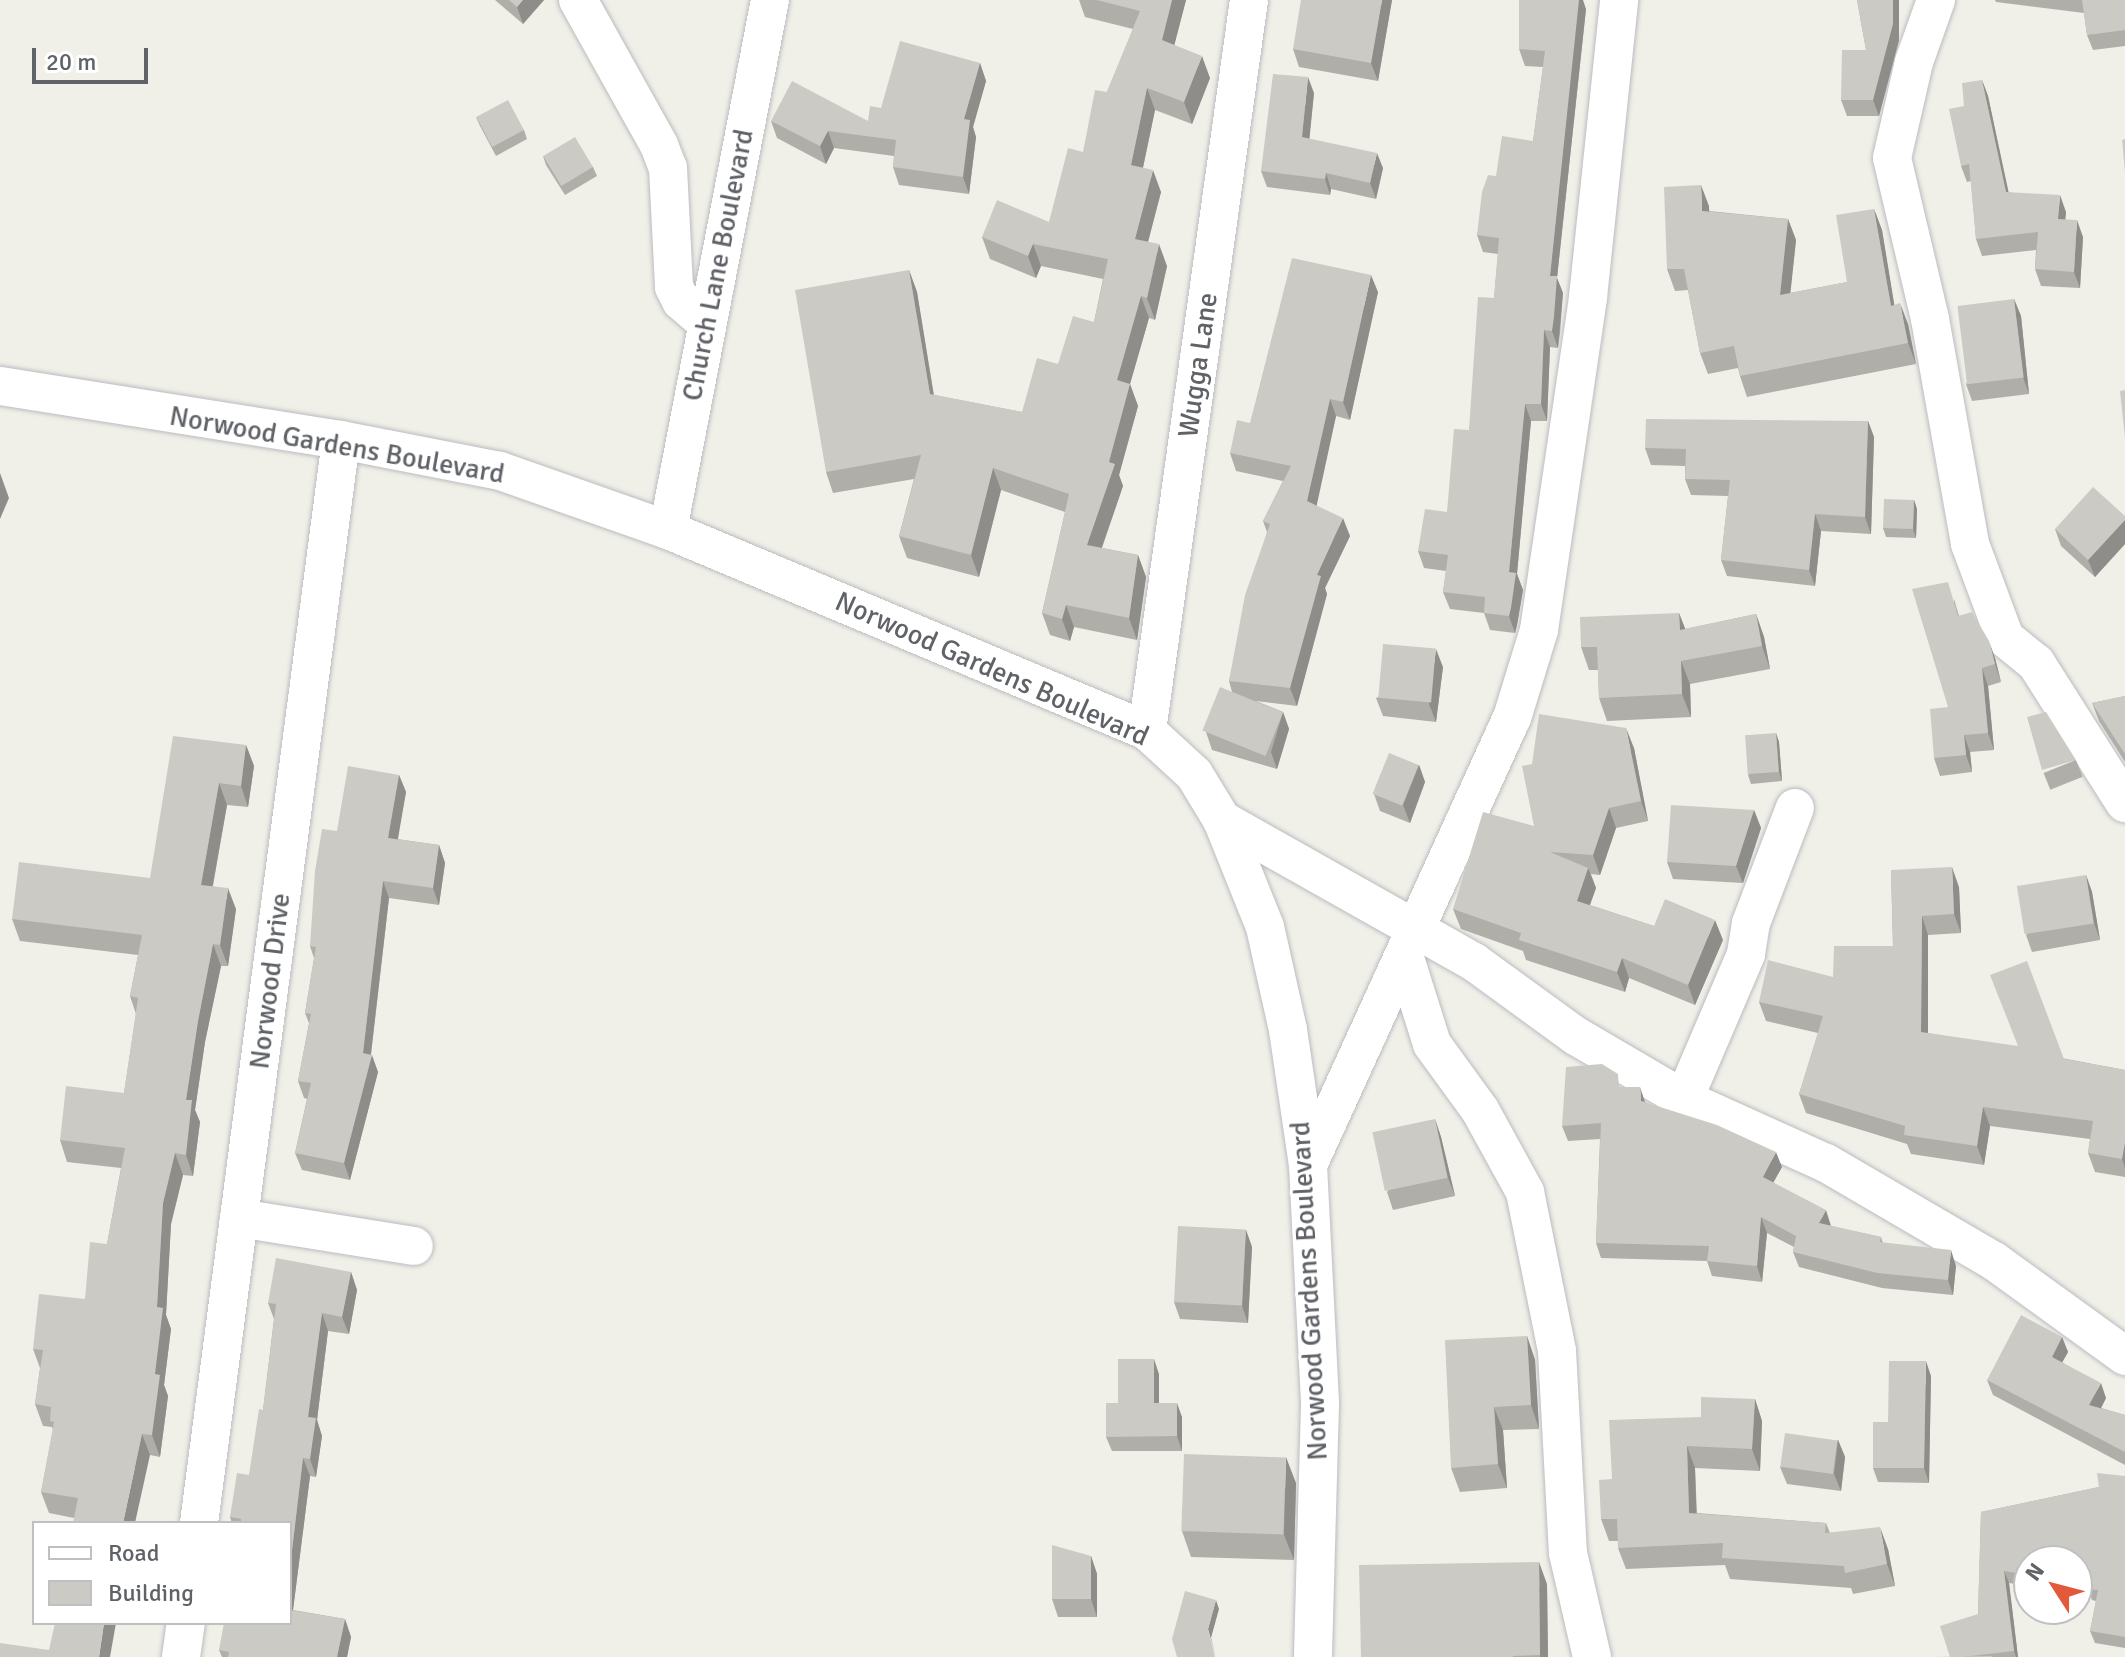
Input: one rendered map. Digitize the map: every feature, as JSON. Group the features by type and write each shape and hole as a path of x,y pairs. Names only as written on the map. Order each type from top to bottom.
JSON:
{"street":[{"path":"578,0 659,145 668,168 674,287 681,301 707,324"},
{"name":"Church Lane Boulevard","path":"668,530 770,0"},
{"name":"Wugga Lane","path":"1147,731 1249,0"},
{"path":"1308,1165 1512,718 1539,630 1588,297 1619,0"},
{"path":"1936,0 1914,62 1892,158 1930,319 1970,544 2005,638 2036,663 2125,803"},
{"name":"Norwood Gardens Boulevard","path":"0,386 341,440 500,471 668,530 1147,731 1194,774 1222,820 1265,927 1288,1030 1308,1165 1320,1404 1313,1657"},
{"name":"Norwood Drive","path":"199,1521 341,440"},
{"path":"1684,1099 1746,954 1751,923 1795,808"},
{"path":"1222,820 1409,943 1474,962 1576,1036 1684,1099 1826,1163 1955,1238 2125,1356"},
{"path":"1409,943 1432,1044 1480,1110 1525,1192 1557,1351 1568,1553 1592,1657"},
{"path":"239,1218 414,1246"},
{"path":"181,1657 186,1625"}],"building":[{"path":"509,0 523,0 517,7"},
{"path":"1097,0 1172,0 1162,40 1202,56 1184,102 1147,88 1131,165 1153,170 1135,239 1159,244 1147,298 1141,296 1117,380 1130,384 1109,462 1115,464 1087,545 1138,555 1129,618 1066,605 1062,619 1042,613 1069,494 993,468 971,555 899,536 921,455 826,472 795,290 909,270 930,394 1022,412 1037,358 1058,364 1073,316 1094,322 1108,259 1033,244 1028,256 982,237 997,200 1049,222 1068,148 1083,152 1095,90 1107,92 1140,11"},
{"path":"1301,0 1382,0 1371,63 1293,49"},
{"path":"1519,0 1579,0 1550,276 1557,276 1554,317 1552,331 1544,330 1541,404 1525,404 1509,572 1516,573 1509,616 1484,613 1485,597 1443,592 1448,555 1418,551 1425,509 1447,512 1454,429 1469,430 1478,297 1494,298 1499,238 1477,235 1482,192 1488,175 1496,176 1502,136 1533,141 1545,51 1519,49"},
{"path":"1857,0 1893,0 1893,24 1873,100 1841,100 1842,50 1866,50"},
{"path":"2082,0 2125,0 2125,30 2087,35"},
{"path":"900,41 980,63 964,119 970,120 963,177 893,167 896,140 828,131 820,146 771,121 792,81 868,121 870,106 881,108"},
{"path":"1273,74 1308,77 1302,137 1377,153 1370,183 1326,173 1325,179 1261,171"},
{"path":"1982,80 2006,192 2060,195 2058,219 2077,220 2074,272 2035,269 2038,232 1976,239 1969,164 1961,166 1949,109 1964,106 1962,83"},
{"path":"508,100 524,130 492,147 476,117"},
{"path":"575,137 593,167 561,186 543,156"},
{"path":"2125,139 2125,172 2122,140"},
{"path":"1701,185 1702,211 1788,219 1780,295 1847,282 1836,215 1874,209 1891,306 1900,303 1908,343 1740,376 1734,346 1700,353 1684,269 1667,269 1664,187"},
{"path":"1292,258 1371,275 1343,402 1330,399 1307,501 1343,518 1317,575 1321,576 1290,688 1229,681 1245,595 1270,524 1263,521 1291,466 1230,453 1237,420 1250,423"},
{"path":"2014,299 2024,377 1967,384 1957,306"},
{"path":"2125,390 2125,438 2120,391"},
{"path":"1646,419 1868,421 1865,517 1815,514 1809,570 1721,560 1730,480 1685,479 1686,449 1645,448"},
{"path":"2093,487 2125,516 2125,520 2088,560 2055,529"},
{"path":"1884,499 1914,500 1913,529 1883,528"},
{"path":"1948,582 1958,616 1972,612 1989,641 1995,664 1982,668 1988,733 1964,735 1966,755 1934,758 1930,709 1948,707 1912,589"},
{"path":"1679,613 1680,630 1756,614 1762,646 1681,661 1682,694 1599,698 1597,647 1581,647 1580,617"},
{"path":"1383,644 1436,649 1431,702 1378,698"},
{"path":"1220,687 1283,712 1265,756 1202,731"},
{"path":"2125,696 2125,754 2092,703"},
{"path":"2046,712 2076,760 2042,770 2027,717"},
{"path":"1539,714 1626,728 1641,801 1609,808 1593,855 1550,852 1588,868 1577,901 1654,926 1665,899 1715,920 1688,985 1622,958 1617,972 1519,940 1521,933 1453,909 1483,812 1534,826 1522,766 1532,764"},
{"path":"1776,733 1779,772 1748,774 1745,735"},
{"path":"173,736 246,745 241,786 219,783 201,885 228,888 220,945 213,944 198,1021 186,1100 192,1100 186,1155 175,1153 163,1203 157,1307 163,1308 155,1374 160,1375 152,1435 142,1434 123,1521 73,1521 78,1498 41,1492 54,1422 50,1421 51,1407 35,1404 43,1350 33,1349 39,1294 85,1299 90,1242 107,1244 125,1148 60,1140 66,1086 124,1093 138,998 130,996 142,935 12,919 19,862 150,878"},
{"path":"1389,753 1419,765 1402,806 1373,794"},
{"path":"348,766 399,775 388,838 439,845 433,888 383,881 363,1053 372,1055 344,1163 295,1153 311,1083 298,1081 311,1014 305,1013 316,947 310,946 315,871 322,829 337,831"},
{"path":"1671,805 1754,810 1736,866 1667,862"},
{"path":"1952,867 1954,914 1922,916 1921,1032 2018,1046 1990,975 2027,961 2064,1059 2125,1070 2125,1142 2122,1159 2088,1153 2093,1121 1983,1107 1977,1146 1904,1135 1905,1126 1799,1094 1823,1016 1759,1002 1768,960 1833,977 1834,946 1893,946 1891,870"},
{"path":"2086,875 2094,923 2025,934 2017,886"},
{"path":"1602,1064 1618,1074 1619,1087 1640,1087 1641,1101 1717,1125 1776,1152 1763,1177 1826,1210 1819,1223 1881,1237 1880,1242 1951,1250 1948,1280 1877,1273 1793,1252 1796,1236 1761,1217 1757,1266 1707,1261 1709,1246 1596,1243 1601,1123 1562,1126 1566,1067"},
{"path":"1435,1119 1447,1178 1385,1191 1372,1132"},
{"path":"1178,1226 1246,1230 1242,1305 1174,1302"},
{"path":"276,1258 351,1272 342,1317 322,1313 308,1417 316,1418 310,1459 303,1458 292,1550 292,1521 241,1521 230,1517 237,1473 249,1475 259,1409 263,1410 276,1304 268,1303"},
{"path":"2021,1315 2062,1337 2052,1357 2101,1383 2089,1405 2125,1415 2125,1452 1987,1380"},
{"path":"1527,1336 1531,1405 1494,1407 1498,1464 1451,1468 1445,1340"},
{"path":"1118,1359 1154,1359 1154,1403 1177,1403 1177,1436 1106,1437 1106,1403 1118,1403"},
{"path":"1889,1361 1926,1361 1924,1468 1873,1468 1873,1422 1888,1422"},
{"path":"1701,1397 1755,1399 1752,1449 1687,1446 1689,1513 1826,1523 1825,1533 1880,1527 1887,1564 1845,1573 1844,1566 1722,1558 1723,1543 1618,1548 1617,1519 1601,1519 1599,1480 1612,1479 1609,1420 1701,1417"},
{"path":"1785,1433 1837,1440 1833,1474 1780,1467"},
{"path":"1184,1454 1286,1458 1283,1535 1181,1531"},
{"path":"2097,1473 2125,1476 2125,1637 2090,1631 2098,1590 2093,1590 2093,1545 2013,1545 2013,1572 2004,1571 2014,1651 1950,1657 1940,1626 1978,1614 1981,1512 2099,1487"},
{"path":"1052,1545 1091,1556 1091,1599 1052,1599"},
{"path":"1539,1562 1540,1655 1361,1657 1359,1565"},
{"path":"1185,1591 1216,1600 1208,1629 1215,1657 1177,1657 1172,1639"},
{"path":"292,1610 345,1619 337,1657 228,1657 229,1652 219,1650 224,1625 292,1625"},
{"path":"55,1625 104,1625 99,1657 0,1657 0,1643 49,1650"}]}
